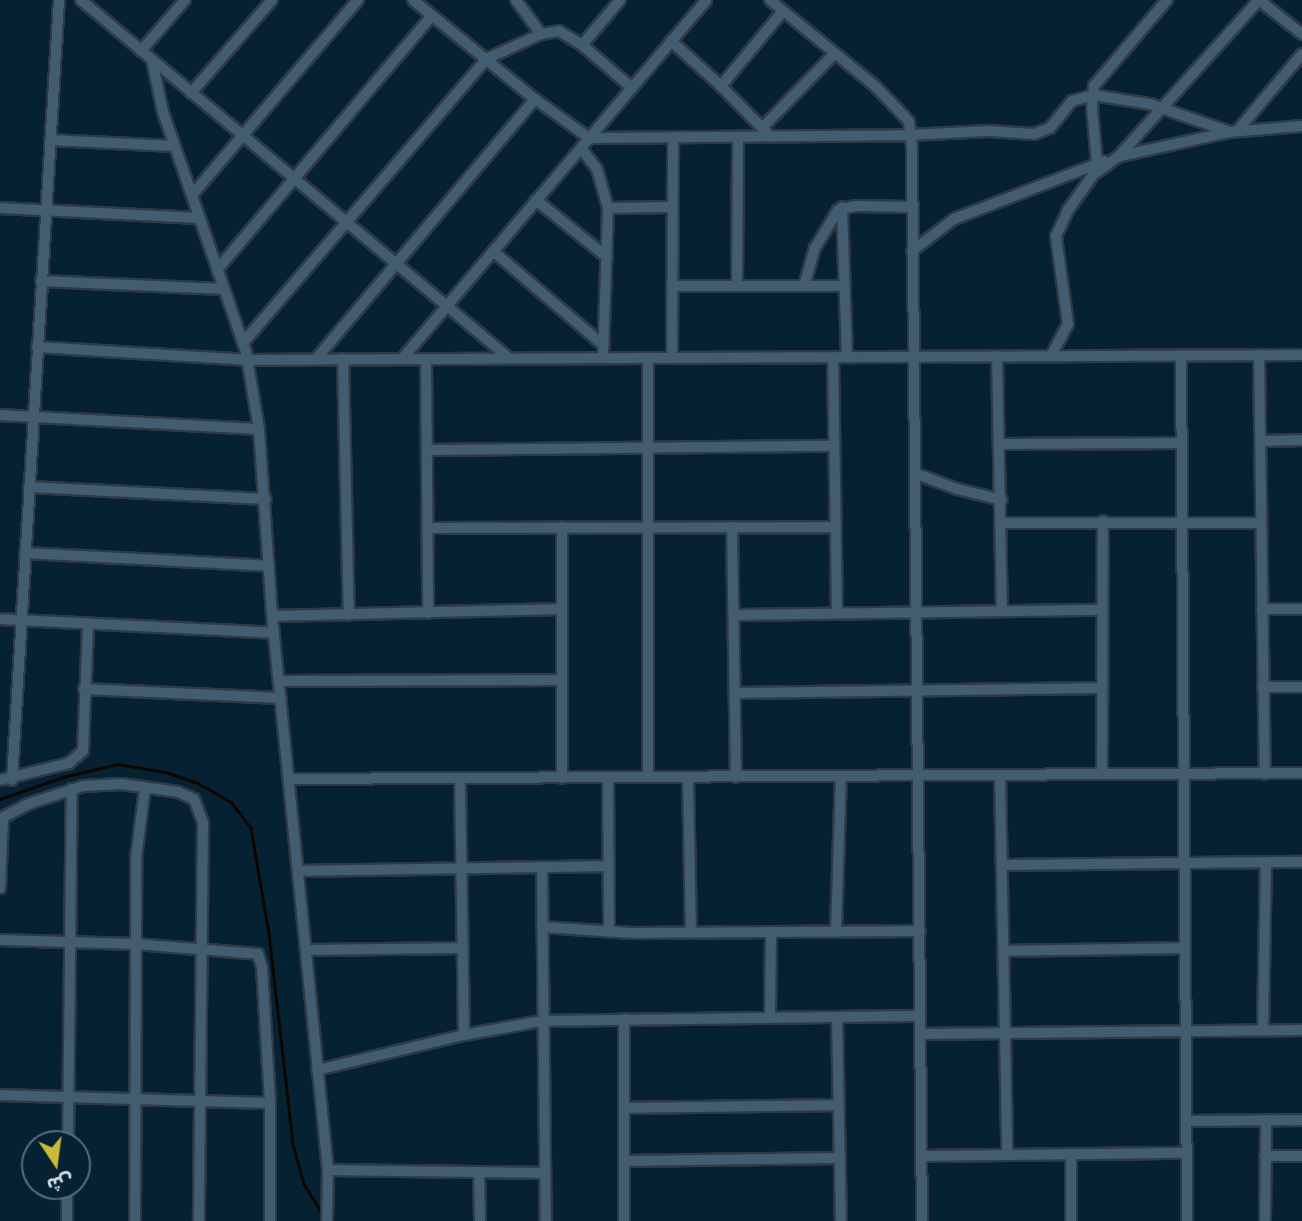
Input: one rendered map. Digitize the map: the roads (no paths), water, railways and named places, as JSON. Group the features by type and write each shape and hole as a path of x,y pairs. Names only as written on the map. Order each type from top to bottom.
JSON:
{"street":[{"path":"12,780 59,0"},
{"path":"81,0 94,4 141,51 509,358"},
{"path":"141,51 184,0"},
{"path":"191,93 272,0"},
{"path":"192,195 358,0"},
{"path":"413,0 535,99 589,138 911,135 988,131 1040,133 1050,128 1072,101 1093,95 1162,108 1234,131"},
{"path":"516,0 541,34"},
{"path":"582,45 620,0"},
{"path":"402,359 706,0"},
{"path":"770,0 875,86 904,116 911,135 917,474 922,1221"},
{"path":"1097,163 1093,95 1099,78 1167,0"},
{"path":"1051,356 1068,324 1057,230 1093,175 1118,157 1259,0 1302,34"},
{"path":"722,86 783,11"},
{"path":"217,270 432,16"},
{"path":"243,344 486,59 541,34 559,31 582,45 632,88"},
{"path":"671,41 722,86 771,137"},
{"path":"762,128 834,54"},
{"path":"1234,131 1302,54"},
{"path":"152,60 163,112 243,344 259,429 266,499 272,616 300,871 328,1170 327,1221"},
{"path":"316,359 535,99"},
{"path":"912,251 954,219 1097,163 1234,131 1302,126"},
{"path":"672,358 673,137"},
{"path":"737,286 738,137"},
{"path":"50,140 174,146"},
{"path":"581,148 597,169 608,208 603,358"},
{"path":"536,200 607,257"},
{"path":"608,208 673,207"},
{"path":"804,286 820,238 833,214 842,207 912,207"},
{"path":"842,207 847,357"},
{"path":"0,208 199,218"},
{"path":"493,251 603,345"},
{"path":"41,281 223,289"},
{"path":"672,286 843,286"},
{"path":"37,347 247,360 1302,355"},
{"path":"1181,355 1187,1221"},
{"path":"1259,355 1265,774"},
{"path":"998,356 1003,523 1002,611"},
{"path":"648,358 648,777"},
{"path":"833,358 837,612"},
{"path":"343,359 349,615"},
{"path":"426,359 428,613"},
{"path":"0,415 259,429"},
{"path":"1260,441 1302,440"},
{"path":"1001,444 1181,443"},
{"path":"427,450 834,446"},
{"path":"917,474 957,489 1002,500"},
{"path":"29,487 266,499"},
{"path":"1102,521 1102,774"},
{"path":"1003,523 1261,523"},
{"path":"562,527 562,778"},
{"path":"732,527 737,777"},
{"path":"428,528 836,527"},
{"path":"25,553 269,566"},
{"path":"272,616 561,609"},
{"path":"1262,609 1302,609"},
{"path":"734,615 1101,610"},
{"path":"0,619 274,633"},
{"path":"0,780 12,780 78,757 83,751 88,625"},
{"path":"279,681 561,680"},
{"path":"1263,687 1302,687"},
{"path":"735,693 1102,688"},
{"path":"84,689 281,698"},
{"path":"290,779 1302,773"},
{"path":"1000,775 1007,1155"},
{"path":"836,932 841,776"},
{"path":"688,777 691,933"},
{"path":"607,778 609,933"},
{"path":"460,779 464,1035"},
{"path":"0,888 1,819 28,804 72,789 121,784 178,792 194,799 204,823 199,1221"},
{"path":"135,1221 136,858 145,788"},
{"path":"68,1130 72,789"},
{"path":"1003,865 1302,862"},
{"path":"1263,1030 1266,863"},
{"path":"300,871 608,866"},
{"path":"542,867 546,1221"},
{"path":"542,927 609,933 920,931"},
{"path":"770,1017 771,933"},
{"path":"0,940 201,948 251,952 260,959 270,1103 270,1221"},
{"path":"306,950 463,948"},
{"path":"1004,951 1185,948"},
{"path":"317,1070 464,1035 542,1021 920,1016"},
{"path":"837,1017 841,1221"},
{"path":"624,1019 624,1221"},
{"path":"921,1034 1302,1030"},
{"path":"0,1095 270,1103"},
{"path":"624,1108 838,1105"},
{"path":"1186,1121 1302,1120"},
{"path":"1265,1221 1266,1121"},
{"path":"922,1156 1186,1153"},
{"path":"1071,1154 1071,1221"},
{"path":"1265,1156 1302,1156"},
{"path":"624,1161 840,1158"},
{"path":"328,1170 545,1173"},
{"path":"479,1172 480,1221"},
{"path":"67,1200 67,1221"}],"waterway":[{"path":"0,799 63,777 118,764 166,772 198,783 231,802 251,828 269,933 293,1144 304,1184 323,1214"}]}
